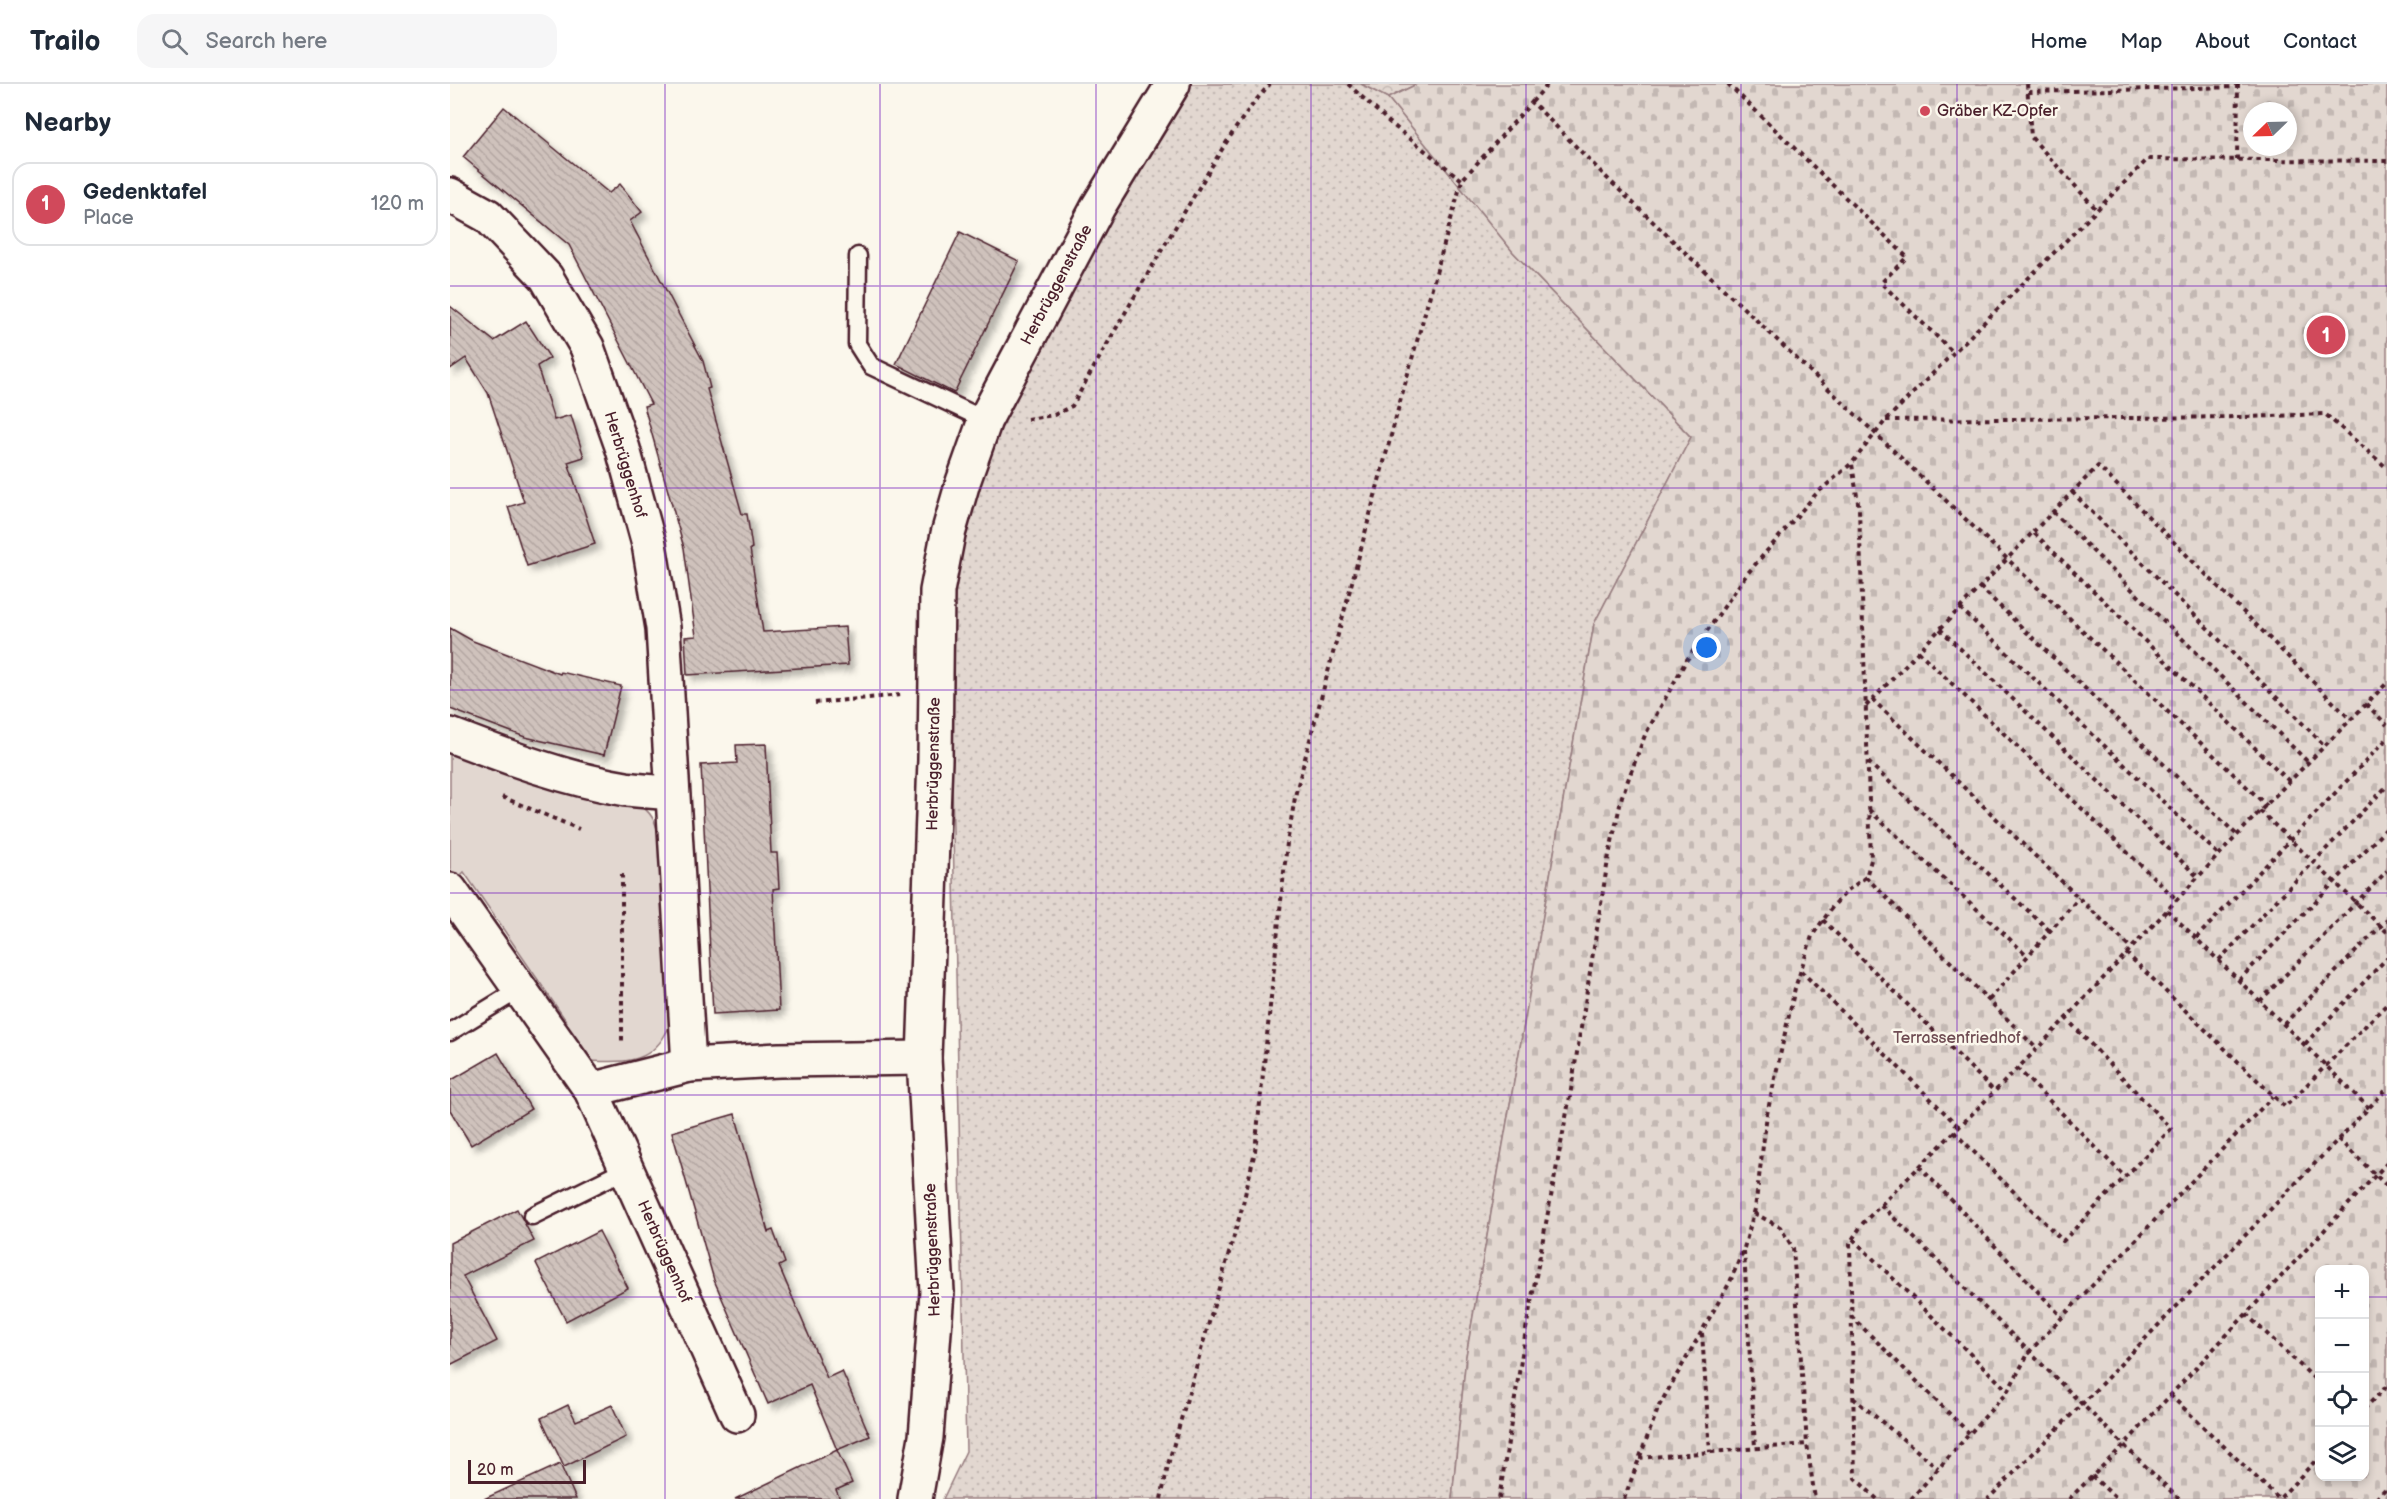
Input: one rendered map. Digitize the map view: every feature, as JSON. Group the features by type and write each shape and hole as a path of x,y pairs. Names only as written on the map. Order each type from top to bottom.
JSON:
{"street":[{"name":"Herbrüggenstraße","path":"915,1499 926,1437 937,1292 924,1058 935,760 937,591 948,534 985,420 1098,207 1173,84"},
{"name":"Herbrüggenhof","path":"450,195 488,216 546,277 587,347 623,449 649,544 663,628 689,1065"},
{"path":"450,735 523,762 572,776 626,789 672,793"},
{"name":"Herbrüggenhof","path":"450,890 520,989 606,1087 627,1169 737,1415"},
{"path":"606,1087 689,1065 779,1060 924,1058"}],"lane":[{"path":"858,256 857,344 871,366 985,420"},
{"path":"450,1032 520,989"},
{"path":"532,1216 627,1169"}],"path":[{"path":"985,420 1054,416 1072,406 1150,267 1216,158 1254,102 1270,84"},
{"path":"1348,84 1389,122 1462,180"},
{"path":"1161,1499 1168,1461 1242,1208 1255,1150 1287,843 1296,792 1418,335 1462,180 1548,84"},
{"path":"1728,84 1907,257 1881,283 1954,353"},
{"path":"2027,84 2031,137 2097,210"},
{"path":"2028,92 2238,86 2237,160"},
{"path":"1532,102 1609,180 2267,806"},
{"path":"1499,1499 1526,1329 1570,1096 1608,860 1623,796 1645,735 1686,662 1747,574 1816,494 1852,463 1886,420 2148,159 2387,161"},
{"path":"1886,420 2246,417 2325,414 2387,468"},
{"path":"1624,1499 1659,1406 1730,1282 1744,1248 1754,1213 1767,1113 1795,988 1812,936 1848,890 1866,877 1870,860 1859,509 1852,463"},
{"path":"1865,706 2098,466 2351,720"},
{"path":"2072,492 2325,746"},
{"path":"2053,512 2309,763"},
{"path":"2033,532 2290,782"},
{"path":"1980,587 2237,835"},
{"path":"1960,608 2219,855"},
{"path":"1940,629 2198,877"},
{"path":"1918,651 2177,900"},
{"path":"1877,1499 1855,1478 1850,1243 1863,1223 2037,1049 2237,835 2387,682"},
{"path":"815,703 902,694"},
{"path":"1872,699 2131,948"},
{"path":"2366,704 2387,725"},
{"path":"2196,938 2387,738"},
{"path":"1867,762 2050,931"},
{"path":"2219,960 2387,786"},
{"path":"493,793 579,829"},
{"path":"1869,809 2028,956"},
{"path":"2260,811 2387,932"},
{"path":"2240,980 2387,828"},
{"path":"2260,1001 2387,872"},
{"path":"606,1087 622,874"},
{"path":"1866,877 2037,1049"},
{"path":"1989,1000 2079,898"},
{"path":"2167,910 2369,1108"},
{"path":"2284,1024 2387,920"},
{"path":"1823,921 1994,1091"},
{"path":"2126,953 2285,1107 2387,1004"},
{"path":"2304,1044 2387,958"},
{"path":"1801,971 1959,1127"},
{"path":"1954,1131 2063,1241 2171,1129 2066,1018"},
{"path":"2017,1068 2125,1177"},
{"path":"1988,1499 2387,1089"},
{"path":"1911,1499 2008,1391 2029,1352 2273,1096"},
{"path":"2338,1139 2387,1186"},
{"path":"2069,1499 2124,1445 2387,1162"},
{"path":"1919,1166 2062,1317"},
{"path":"1881,1205 2179,1499"},
{"path":"1754,1213 1780,1227 1793,1248 1807,1444 1815,1499"},
{"path":"1853,1239 2008,1391"},
{"path":"1744,1248 1755,1448"},
{"path":"2246,1314 2315,1380"},
{"path":"1851,1316 1969,1433"},
{"path":"1702,1332 1710,1452"},
{"path":"2369,1404 2387,1386"},
{"path":"2170,1395 2279,1499 2315,1460"},
{"path":"1853,1397 1938,1468"},
{"path":"1639,1458 1807,1444"},
{"path":"2092,1476 2117,1499"},
{"path":"2376,1499 2387,1487"}],"green space":[{"path":"1181,84 1361,84 1388,98 1513,252 1691,437 1594,624 1466,1356 1452,1499 943,1499 966,1451 947,543 1040,329"},
{"path":"1361,84 1417,84 1388,98"},
{"name":"Terrassenfriedhof","path":"1417,84 2387,84 2387,1499 1452,1499 1466,1356 1594,624 1691,437 1513,252 1388,98"},
{"path":"450,752 641,806 653,818 660,846 669,1027 662,1039 646,1055 625,1061 588,1061 556,1028 567,1022 464,872 456,880 450,871"}],"building":[{"path":"504,107 609,193 620,184 642,212 630,221 703,361 710,388 707,389 742,514 747,514 763,632 845,627 848,665 687,675 685,637 696,636 684,548 644,406 651,404 569,245 463,157"},
{"path":"960,232 1019,261 954,393 896,364"},
{"path":"450,306 494,341 526,321 550,358 537,366 554,420 571,415 584,457 568,462 595,544 527,566 508,507 524,502 488,393 466,358 450,369"},
{"path":"450,628 473,641 560,674 561,672 621,686 604,755 525,737 450,709"},
{"path":"766,744 771,853 777,853 779,888 773,889 779,1010 713,1014 701,765 737,763 736,745"},
{"path":"498,1053 531,1109 471,1145 450,1110 450,1081"},
{"path":"735,1114 768,1232 773,1230 785,1263 779,1266 827,1378 842,1371 870,1436 837,1450 810,1385 768,1404 714,1280 672,1132"},
{"path":"517,1209 534,1241 463,1276 497,1341 450,1365 450,1243"},
{"path":"599,1231 628,1288 566,1321 536,1263"},
{"path":"568,1405 576,1421 612,1405 626,1437 564,1467 541,1418"},
{"path":"837,1450 852,1483 836,1490 840,1499 735,1499"},
{"path":"560,1464 576,1499 484,1499"}],"place":[{"name":"Gräber KZ-Opfer","path":"1925,111"},
{"name":"Gedenktafel","path":"2326,335"}]}
